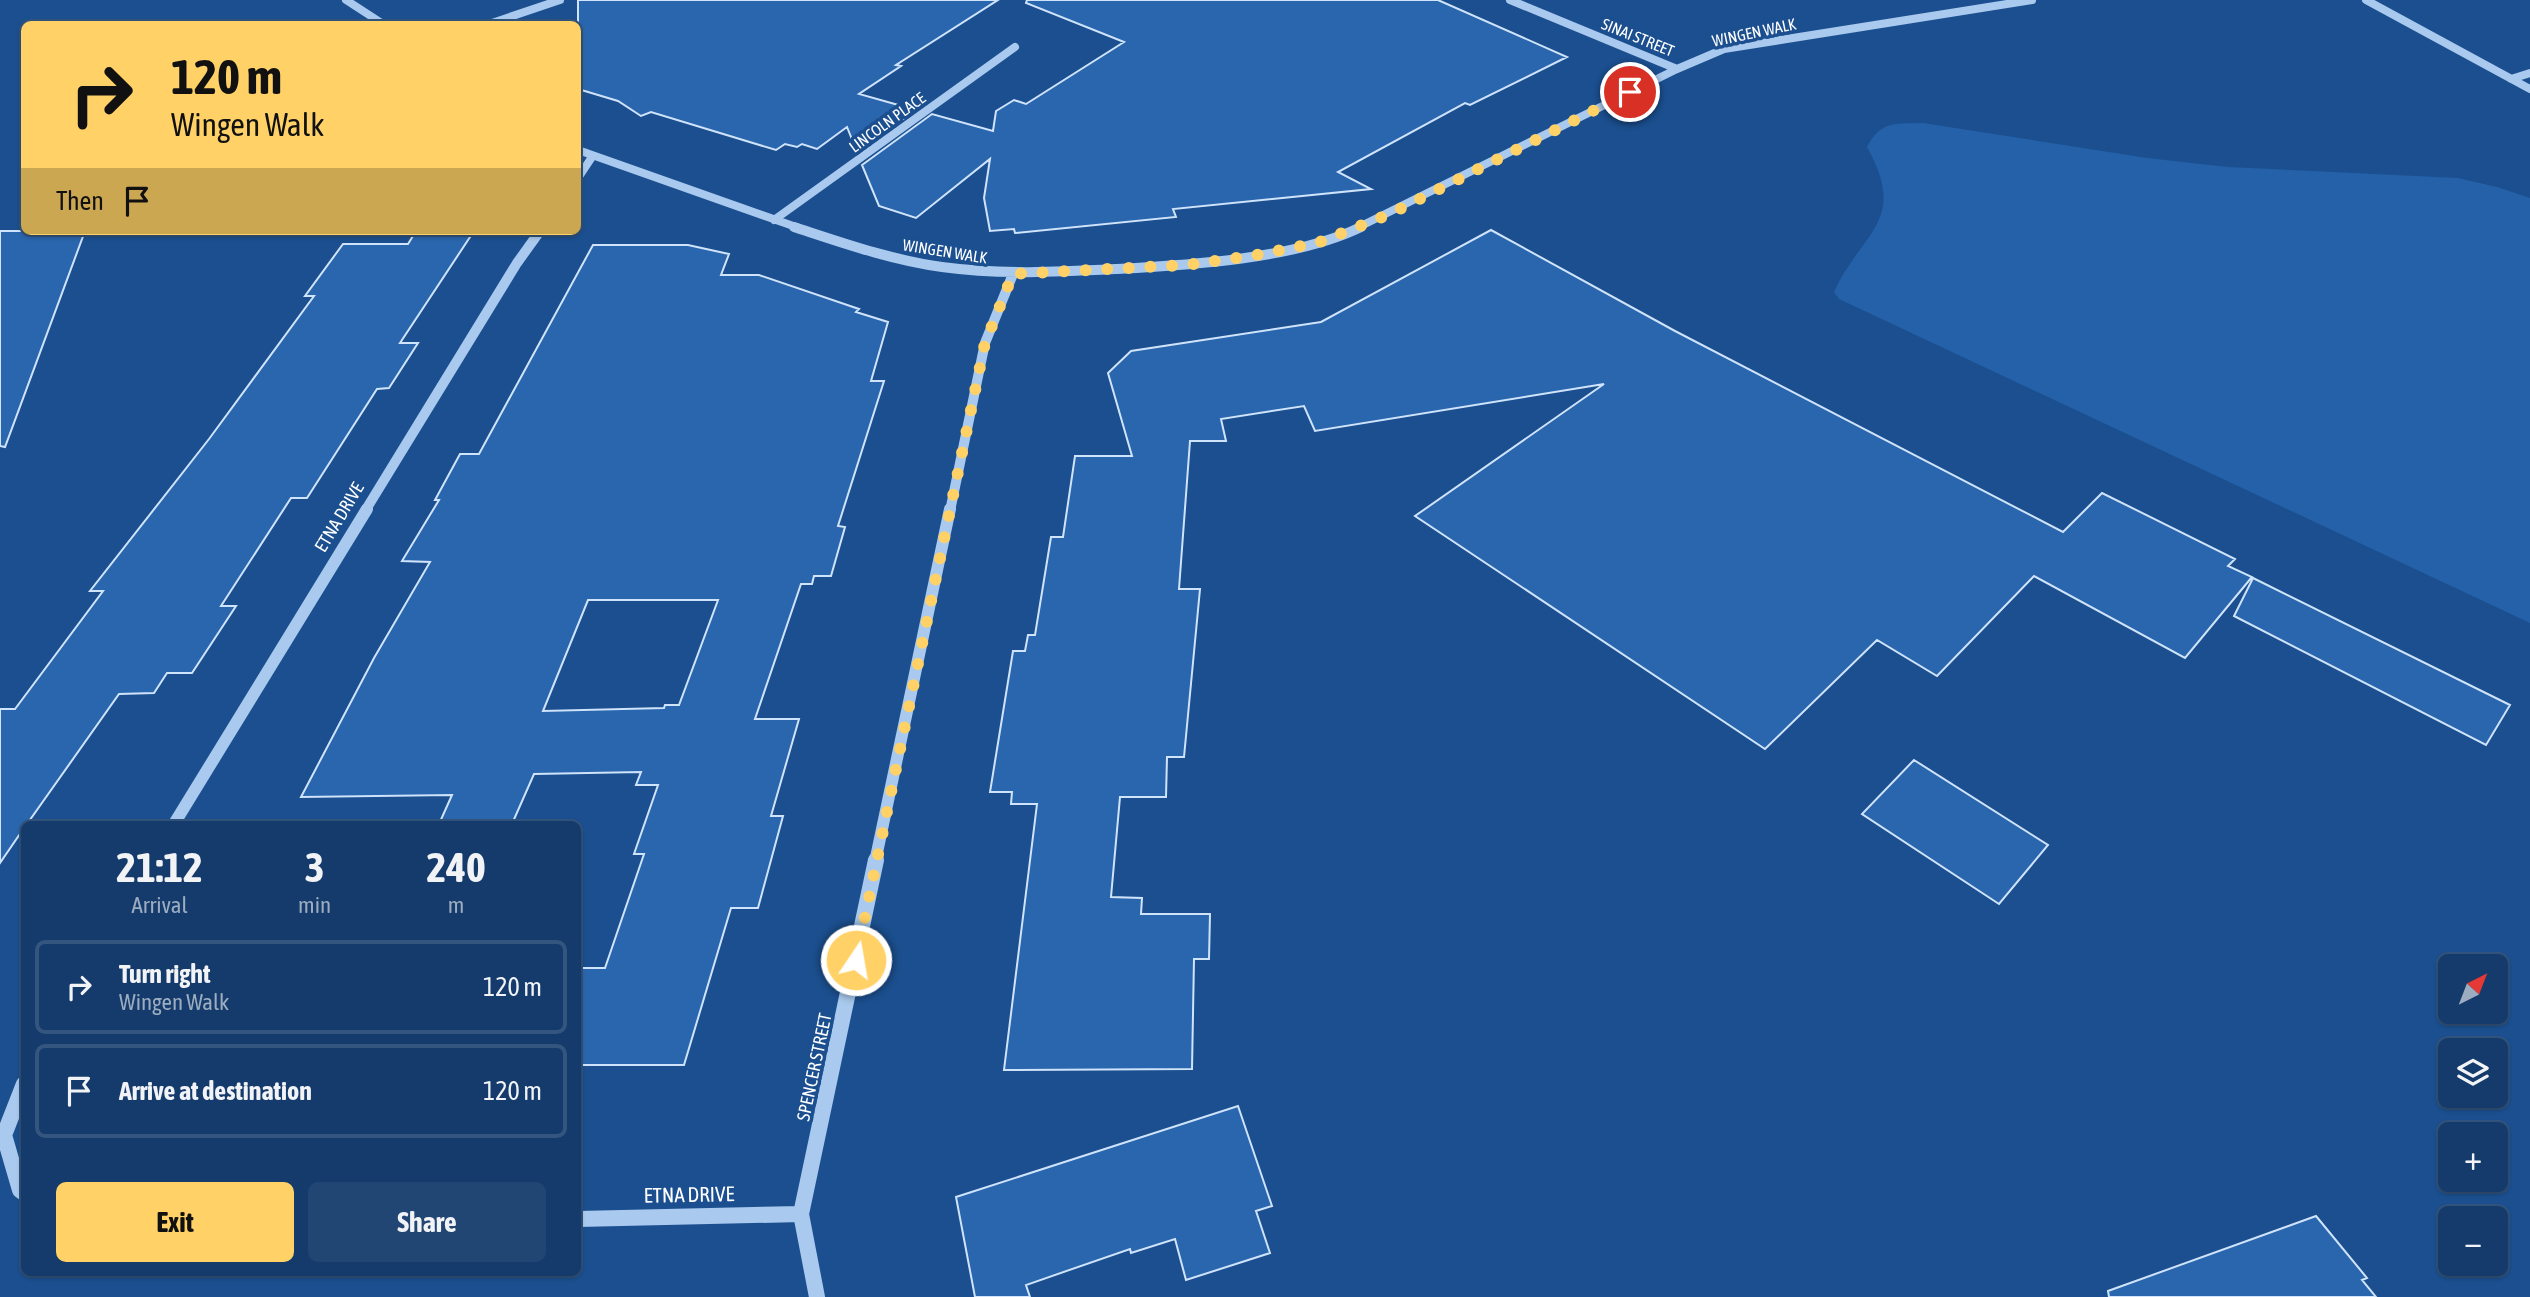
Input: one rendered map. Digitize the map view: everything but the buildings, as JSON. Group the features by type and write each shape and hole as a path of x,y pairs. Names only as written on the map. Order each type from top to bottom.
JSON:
{"street":[{"path":"346,0 378,21"},
{"path":"498,21 560,0"},
{"name":"SINAI STREET","path":"1510,0 1677,69"},
{"name":"WINGEN WALK","path":"581,152 872,253 941,267 1013,274 1186,265 1317,243 1390,214 1677,69 1724,49 2032,0"},
{"path":"2367,0 2530,89"},
{"name":"LINCOLN PLACE","path":"774,220 1016,47"},
{"path":"2511,79 2530,74"},
{"path":"581,174 592,157"},
{"name":"ETNA DRIVE","path":"176,821 517,262 537,235"},
{"name":"SPENCER STREET","path":"817,1297 801,1214 985,343 1013,274"},
{"path":"21,1092 4,1135 21,1191"},
{"name":"ETNA DRIVE","path":"581,1219 801,1214"}],"shaded area":[{"path":"1923,123 2147,158 2228,167 2458,178 2530,198 2530,623 1839,299 1834,292 1876,225 1882,210 1883,193 1879,172 1867,147 1878,132 1890,125"}],"route":[{"path":"856,960 985,343 1013,274 1186,265 1317,243 1390,214 1630,92"}]}
